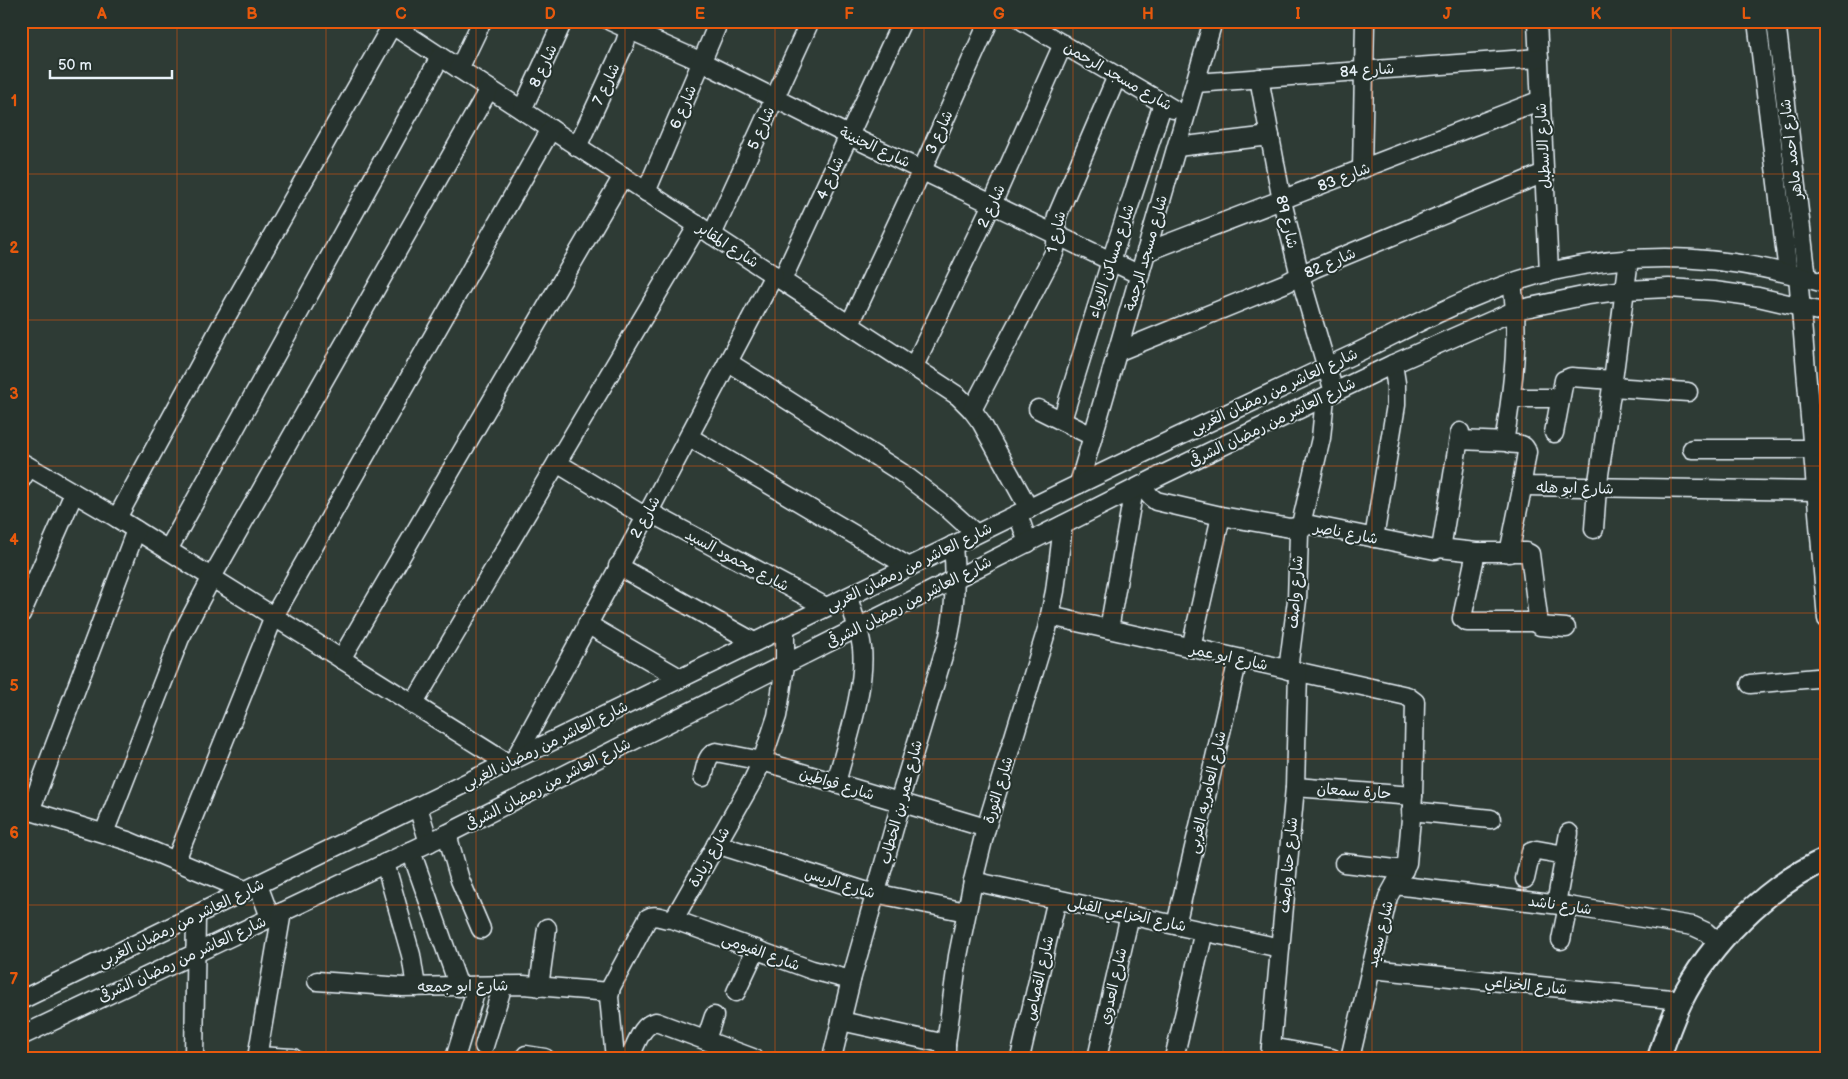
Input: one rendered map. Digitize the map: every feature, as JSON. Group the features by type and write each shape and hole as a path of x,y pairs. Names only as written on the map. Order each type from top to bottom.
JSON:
{"main road":[{"path":"1659,1058 1681,1000 1719,944 1741,920 1766,898 1792,879 1827,859"}],"street":[{"path":"459,69 482,21"},
{"name":"شارع 8","path":"522,110 563,21"},
{"name":"شارع الجنينة","path":"610,21 631,26 850,136 1140,275"},
{"name":"شارع 6","path":"646,192 719,21"},
{"name":"شارع 5","path":"414,705 557,463 705,230 775,98 810,21"},
{"name":"شارع 4","path":"778,277 850,136 902,21"},
{"name":"شارع 3","path":"850,324 989,21"},
{"name":"شارع مسجد الرحمن","path":"1023,21 1186,116"},
{"name":"شارع مسجد الرحمة","path":"1078,484 1213,21"},
{"path":"1362,169 1365,21"},
{"name":"شارع الاسطبل","path":"1537,21 1549,272"},
{"name":"شارع احمد ماهر","path":"1757,21 1797,275"},
{"name":"شارع احمد ماهر","path":"1776,21 1813,449 1819,481 1827,620"},
{"path":"117,518 221,326 398,25"},
{"name":"شارع المقابر","path":"398,25 440,57 958,396 972,410 990,436 1023,511 1028,542"},
{"name":"شارع 7","path":"578,146 631,26"},
{"name":"شارع 2","path":"914,366 992,204 1063,44"},
{"path":"168,550 440,57"},
{"name":"شارع 84","path":"1196,83 1539,58"},
{"name":"شارع 1","path":"972,410 1054,253 1057,241 1057,216 1117,76"},
{"name":"شارع 89","path":"1259,78 1282,201 1300,276 1326,367 1330,395"},
{"path":"104,833 180,638 212,577 489,89"},
{"name":"شارع 83","path":"1146,252 1541,100"},
{"name":"شارع مساكن الايواء","path":"1062,420 1111,261 1163,103"},
{"path":"176,860 274,616 550,129"},
{"path":"1177,147 1270,136"},
{"name":"شارع 82","path":"1117,352 1286,283 1544,173"},
{"path":"340,659 623,176"},
{"path":"1594,529 1596,488 1613,383 1629,259"},
{"name":"شارع العاشر من رمضان الغربى","path":"21,1000 1078,484 1484,293 1512,282 1549,272 1629,259 1709,259 1749,264 1827,284"},
{"name":"شارع 2","path":"511,761 689,437 728,362 778,277"},
{"path":"1439,548 1442,543 1460,436 1507,442 1505,437 1516,351 1516,310 1512,282"},
{"name":"شارع العاشر من رمضان الشرقى","path":"21,1036 429,843 1162,475 1393,364 1516,310 1588,295 1625,290 1670,288 1758,297 1827,313"},
{"path":"728,362 902,473 944,505 976,534"},
{"path":"1374,538 1396,405 1396,382 1393,364"},
{"path":"1554,433 1562,383 1567,378 1688,392"},
{"name":"شارع واصف","path":"1293,671 1300,527 1330,395"},
{"path":"1511,398 1560,398"},
{"path":"1038,409 1092,436"},
{"path":"689,437 909,567"},
{"name":"شارع ابو هله","path":"1507,442 1520,444 1526,448 1523,484 1527,487 1596,488 1819,481"},
{"path":"1692,449 1813,449"},
{"path":"1150,450 1162,475"},
{"name":"شارع محمود السيد","path":"557,463 647,514 826,607"},
{"path":"24,470 74,494 117,518 414,705 511,761"},
{"path":"1509,553 1523,484"},
{"path":"1108,629 1138,487"},
{"name":"شارع ناصر","path":"1138,487 1156,501 1221,516 1290,528 1311,525 1430,551 1439,548 1476,552 1526,552 1531,556 1538,616 1534,622"},
{"path":"21,614 74,494"},
{"path":"1191,648 1221,516"},
{"name":"شارع الثورة","path":"946,1051 958,956 972,881 986,828 1050,616 1063,525"},
{"path":"136,530 26,809 104,833 252,888 276,914 257,1057 294,1058"},
{"name":"شارع عمر بن الخطاب","path":"832,1058 902,792 949,636 953,618 956,578 953,545"},
{"path":"1476,552 1463,620 1467,622 1534,622 1540,626 1566,628"},
{"path":"618,566 754,642"},
{"path":"836,784 861,677 862,647 848,597"},
{"name":"شارع ابو عمر","path":"1050,616 1407,696"},
{"path":"587,624 680,678"},
{"name":"شارع زيادة","path":"672,919 753,780 762,761 777,716 785,665 785,627"},
{"name":"شارع العامريه الغربى","path":"1176,925 1238,659"},
{"name":"شارع حنا واصف","path":"1271,1053 1295,787 1293,671"},
{"path":"1750,684 1827,677"},
{"name":"شارع سعيد","path":"1350,1058 1387,903 1407,863 1412,803 1416,707 1415,702 1407,696"},
{"name":"شارع قواطين","path":"703,777 709,757 713,752 762,761 986,828"},
{"name":"حارة سمعان","path":"1295,787 1412,803 1491,819"},
{"path":"418,807 429,843"},
{"path":"1561,940 1565,855 1569,833"},
{"path":"447,834 460,880 481,929"},
{"name":"شارع الريس","path":"716,844 876,894 966,912"},
{"path":"1525,879 1531,852 1537,850 1565,855"},
{"path":"411,851 459,986"},
{"path":"385,863 412,955 416,987"},
{"path":"1344,863 1404,870"},
{"name":"شارع الخزاعي القبلى","path":"972,881 1280,948"},
{"name":"شارع ناشد","path":"1394,886 1562,905 1693,926 1706,932 1719,944"},
{"name":"شارع القصاص","path":"1020,1058 1057,899"},
{"path":"194,1058 196,915"},
{"name":"شارع العدوى","path":"1097,1058 1130,915"},
{"path":"615,1058 610,992 613,982 648,918 654,916 672,919"},
{"name":"شارع الفيومى","path":"672,919 812,970 851,980"},
{"path":"539,987 547,928"},
{"path":"1174,1058 1204,931"},
{"path":"736,992 756,949"},
{"name":"شارع الخزاعي","path":"1371,969 1681,1000"},
{"name":"شارع ابو جمعه","path":"317,981 416,987 503,985 610,992"},
{"path":"484,1046 503,985"},
{"path":"456,1054 478,986"},
{"path":"706,1040 714,1016"},
{"path":"841,1021 946,1051"},
{"path":"630,1058 645,1028 652,1023 660,1023 753,1058"},
{"path":"1271,1053 1332,1058"},
{"path":"526,1055 545,1058"}]}
